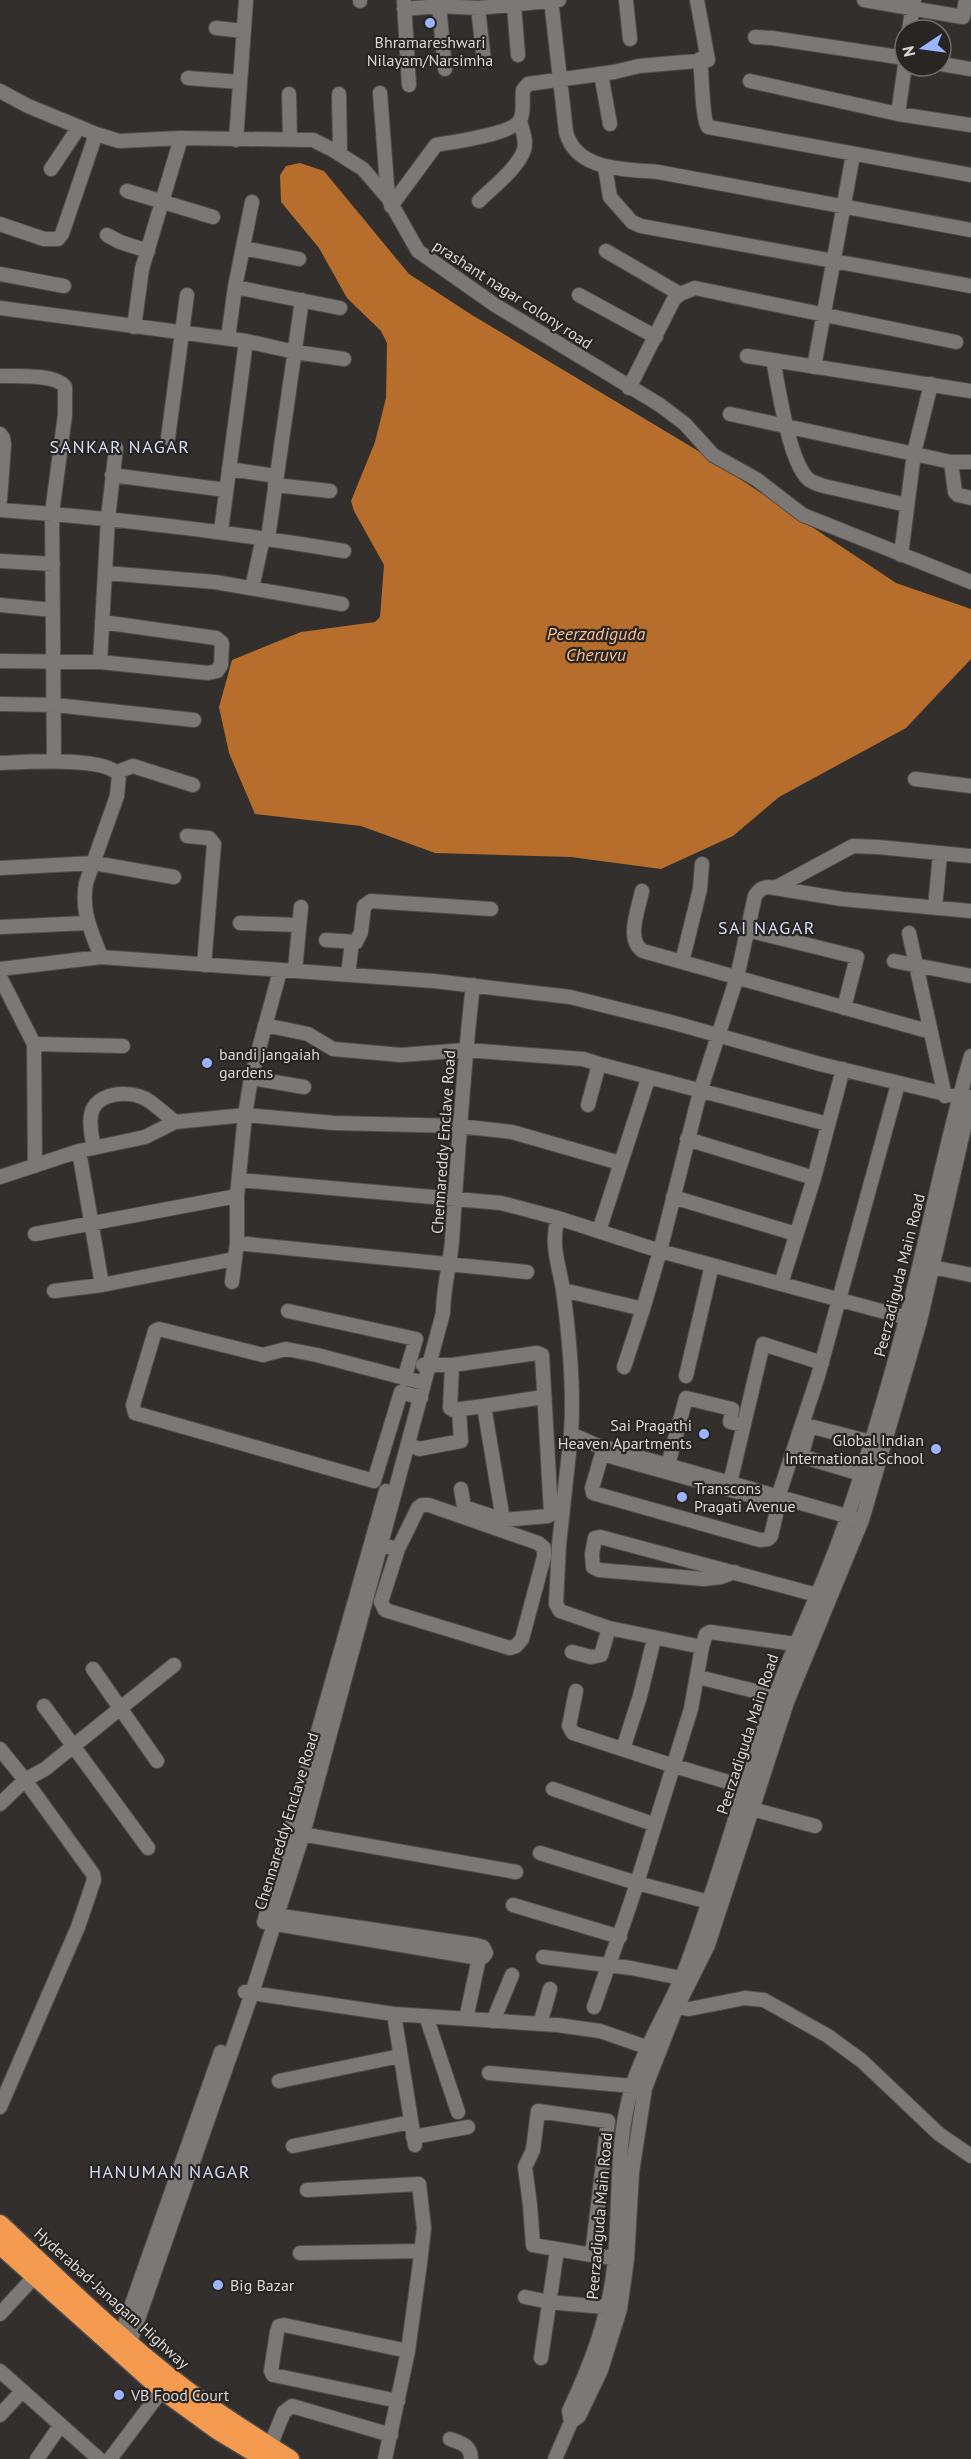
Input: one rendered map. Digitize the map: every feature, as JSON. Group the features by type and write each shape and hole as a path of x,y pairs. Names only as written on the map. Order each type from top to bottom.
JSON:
{"highway":[{"name":"Hyderabad-Janagam Highway","path":"0,2224 125,2339 264,2450"},
{"name":"Hyderabad-Janagam Highway","path":"0,2245 162,2390 218,2430 290,2459"}],"street":[{"path":"236,140 246,0"},
{"path":"409,85 404,5 478,8 554,0 559,80 568,142 580,154 605,167 657,172 971,230"},
{"path":"626,0 630,39"},
{"path":"479,201 509,170 524,150 525,140 520,121 525,86 639,66 708,60 697,0"},
{"path":"864,0 913,5 963,17 966,0"},
{"path":"514,5 518,55"},
{"path":"439,6 445,69"},
{"path":"478,8 484,61"},
{"path":"216,28 244,31"},
{"path":"755,38 772,38 893,56"},
{"path":"700,59 704,121 708,127 971,175"},
{"path":"953,66 971,69"},
{"path":"601,74 610,124"},
{"path":"188,78 240,82"},
{"path":"898,114 903,78"},
{"path":"750,81 898,114 971,125"},
{"name":"prashant nagar colony road","path":"0,91 28,106 119,141 181,138 313,140 340,153 363,169 389,202 418,250 495,305 660,405 685,424 713,454 756,479 803,515 971,582"},
{"path":"380,93 389,202"},
{"path":"289,94 290,140"},
{"path":"339,94 340,153"},
{"path":"389,202 436,145 480,137 512,127 520,121"},
{"path":"51,169 79,127"},
{"path":"0,224 44,239 58,239 62,234 96,134"},
{"path":"134,327 142,269 181,138"},
{"path":"814,367 853,155"},
{"path":"605,167 610,198 632,222 702,238 971,286"},
{"path":"127,191 213,217"},
{"path":"228,338 235,287 252,202"},
{"path":"107,234 120,242 148,251"},
{"path":"243,248 299,259"},
{"path":"606,251 680,294"},
{"path":"0,274 64,286"},
{"path":"235,287 340,308"},
{"path":"629,388 674,298 695,288 956,342"},
{"path":"168,438 187,295"},
{"path":"579,295 656,337"},
{"path":"252,588 265,538 302,300"},
{"path":"0,308 228,338 295,352 344,359"},
{"path":"220,531 246,341"},
{"path":"747,356 970,390"},
{"path":"773,360 795,458 805,476 811,482 907,505"},
{"path":"0,376 46,378 58,381 65,387 64,415 52,513 54,760"},
{"path":"901,555 914,453 931,384"},
{"path":"730,414 951,462 971,462"},
{"path":"0,434 4,445 0,500"},
{"path":"100,662 108,518 116,448"},
{"path":"951,462 955,492 971,498"},
{"path":"229,470 330,491"},
{"path":"112,476 226,490"},
{"path":"0,510 108,518 220,531 344,551"},
{"path":"0,561 53,564"},
{"path":"106,573 215,582 342,604"},
{"path":"0,605 53,610"},
{"path":"0,661 100,662 208,673 218,669 222,643 216,638 102,622"},
{"path":"0,704 55,705 194,720"},
{"path":"0,763 54,760 110,767 117,772 120,782 117,796 84,895 83,906 101,957"},
{"path":"117,772 133,766 193,785"},
{"path":"915,779 971,786"},
{"path":"187,836 209,838 214,844 204,965"},
{"path":"775,888 853,846 971,856"},
{"path":"935,908 940,854"},
{"path":"0,868 94,863 174,877"},
{"path":"682,962 700,889 702,864"},
{"path":"624,1367 660,1251 687,1139 737,977 758,891 762,888 775,888 842,899 971,911"},
{"path":"642,891 634,943 643,951 931,1032"},
{"path":"326,940 352,942 359,938 362,911 367,902 371,901 389,900 491,909"},
{"path":"295,970 301,907"},
{"path":"0,927 88,923"},
{"path":"240,923 299,925"},
{"path":"747,930 857,957 844,1008"},
{"path":"909,933 931,1032 963,1098"},
{"path":"348,975 352,942"},
{"path":"0,969 101,957 473,985 588,999 898,1084 963,1098"},
{"path":"894,961 971,976"},
{"path":"232,1282 237,1244 237,1196 245,1115 251,1078 279,972"},
{"path":"0,977 34,1044 35,1166"},
{"name":"Chennareddy Enclave Road","path":"125,2339 247,1992 297,1833 390,1492 413,1388 425,1365 434,1312 443,1301 450,1265 459,1126 473,985"},
{"path":"265,1025 308,1034 333,1048 401,1055 466,1050 583,1059 648,1079 828,1124"},
{"path":"34,1044 123,1046"},
{"name":"Peerzadiguda Main Road","path":"555,2459 571,2422 569,2410 614,2308 627,2259 632,2172 645,2088 709,1902 775,1696 795,1644 818,1595 848,1516 933,1233 971,1056"},
{"path":"588,1105 599,1064"},
{"path":"780,1284 814,1178 843,1069"},
{"path":"251,1078 304,1087"},
{"path":"600,1231 648,1079"},
{"path":"862,1520 848,1516 778,1502 774,1502 608,1454 602,1454 600,1457 592,1488 593,1493 760,1540 771,1536 778,1502 822,1363 898,1084"},
{"path":"94,1148 91,1114 99,1101 107,1096 120,1094 138,1096 147,1100 175,1122"},
{"path":"0,1177 79,1151 145,1137 175,1122 245,1115 334,1123 459,1126 512,1132 620,1163"},
{"path":"687,1139 814,1178"},
{"path":"79,1151 102,1285"},
{"path":"239,1180 501,1203 558,1218 660,1251 907,1318"},
{"path":"35,1234 237,1196"},
{"path":"673,1197 796,1234"},
{"path":"558,1218 553,1234 563,1290 568,1347 571,1434 559,1545 556,1604 560,1611 609,1628 702,1647"},
{"name":"Peerzadiguda Main Road","path":"614,2308 619,2162 632,2086 646,2047 673,2009 708,1945 787,1702 862,1520 920,1321 932,1267 933,1233"},
{"path":"237,1244 527,1272"},
{"path":"54,1291 102,1285 234,1258"},
{"path":"686,1377 712,1265"},
{"path":"932,1267 971,1275"},
{"path":"563,1290 642,1309"},
{"path":"288,1311 416,1339 413,1388 374,1481 135,1413 133,1405 155,1331 159,1329 263,1355 286,1349 317,1355 413,1388"},
{"path":"730,1483 763,1344 822,1363"},
{"path":"425,1365 452,1365 540,1353 551,1513 548,1516 503,1521 464,1507 461,1489"},
{"path":"452,1365 450,1407 459,1410 543,1397"},
{"name":"Chennareddy Enclave Road","path":"390,1492 408,1444 413,1388"},
{"path":"668,1466 686,1398 732,1409 730,1422 744,1425"},
{"path":"484,1406 503,1521"},
{"path":"408,1444 419,1449 461,1441 459,1410"},
{"path":"861,1474 804,1457 802,1453 808,1430 813,1427 871,1442"},
{"path":"571,1434 596,1445 730,1483 778,1502"},
{"path":"422,1505 429,1505 544,1548 544,1557 522,1639 516,1646 510,1648 385,1610 381,1602 398,1549 418,1508 422,1505"},
{"path":"735,1572 704,1579 599,1570 593,1568 592,1554 595,1539 600,1537 735,1572 818,1595"},
{"path":"376,1543 398,1549"},
{"path":"572,1652 591,1657 601,1656 609,1628"},
{"path":"594,2007 607,1967 621,1937 653,1824 674,1766 698,1677 706,1634 710,1632 795,1644"},
{"path":"623,1749 640,1696 654,1639"},
{"path":"0,1804 25,1780 45,1768 174,1665"},
{"path":"93,1668 157,1761"},
{"path":"698,1677 775,1696"},
{"path":"576,1691 570,1730 573,1733 745,1787"},
{"path":"44,1706 148,1848"},
{"path":"0,1749 91,1871 94,1880 78,1927 0,2107"},
{"path":"553,1789 653,1824"},
{"path":"752,1809 814,1826"},
{"path":"297,1833 516,1872"},
{"path":"540,1852 709,1902"},
{"path":"513,1905 621,1937"},
{"path":"270,1919 451,1947 483,1947 485,1956 479,1958 466,2019"},
{"path":"543,1958 631,1968 681,1978"},
{"path":"493,2021 512,1975"},
{"path":"540,2024 550,1989"},
{"path":"247,1992 394,2014 540,2024 600,2031 646,2047"},
{"path":"673,2009 689,2009 745,1998 764,2000 828,2036 862,2061 939,2134 971,2156"},
{"path":"394,2014 414,2141 468,2127"},
{"path":"426,2016 458,2112"},
{"path":"279,2081 400,2056"},
{"path":"489,2073 632,2086"},
{"path":"592,2255 608,2121 538,2111 533,2150 525,2167 532,2245 592,2255 615,2258"},
{"path":"293,2146 411,2122"},
{"path":"307,2190 419,2184 424,2228 422,2252 408,2351 385,2459"},
{"path":"300,2253 422,2252"},
{"path":"541,2358 556,2258"},
{"path":"0,2314 35,2276"},
{"path":"525,2297 549,2302 614,2308"},
{"path":"398,2401 273,2375 271,2371 279,2326 284,2325 408,2351"},
{"path":"0,2371 99,2459"},
{"path":"110,2459 162,2390"},
{"path":"0,2415 22,2391"},
{"path":"264,2450 284,2412 292,2406 391,2435"},
{"path":"37,2459 60,2426"},
{"path":"450,2439 465,2444 469,2449 471,2459"}],"water":[{"name":"Peerzadiguda Cheruvu","path":"300,163 324,171 409,274 472,315 695,449 896,583 971,609 971,659 906,728 779,797 733,836 661,869 571,857 435,853 361,826 255,814 229,753 219,707 232,660 301,632 375,622 380,617 384,565 354,511 351,501 375,442 386,398 387,343 381,331 347,298 319,248 281,202 280,175 286,166"}],"place":[{"name":"Bhramareshwari Nilayam/Narsimha","path":"430,23"},
{"name":"bandi jangaiah gardens","path":"207,1063"},
{"name":"Sai Pragathi Heaven Apartments","path":"704,1434"},
{"name":"Global Indian International School","path":"936,1449"},
{"name":"Transcons Pragati Avenue","path":"682,1497"},
{"name":"Big Bazar","path":"218,2285"},
{"name":"VB Food Court","path":"119,2395"}],"district":[{"name":"SANKAR NAGAR","path":"120,446"},
{"name":"SAI NAGAR","path":"767,927"},
{"name":"HANUMAN NAGAR","path":"170,2171"}]}
